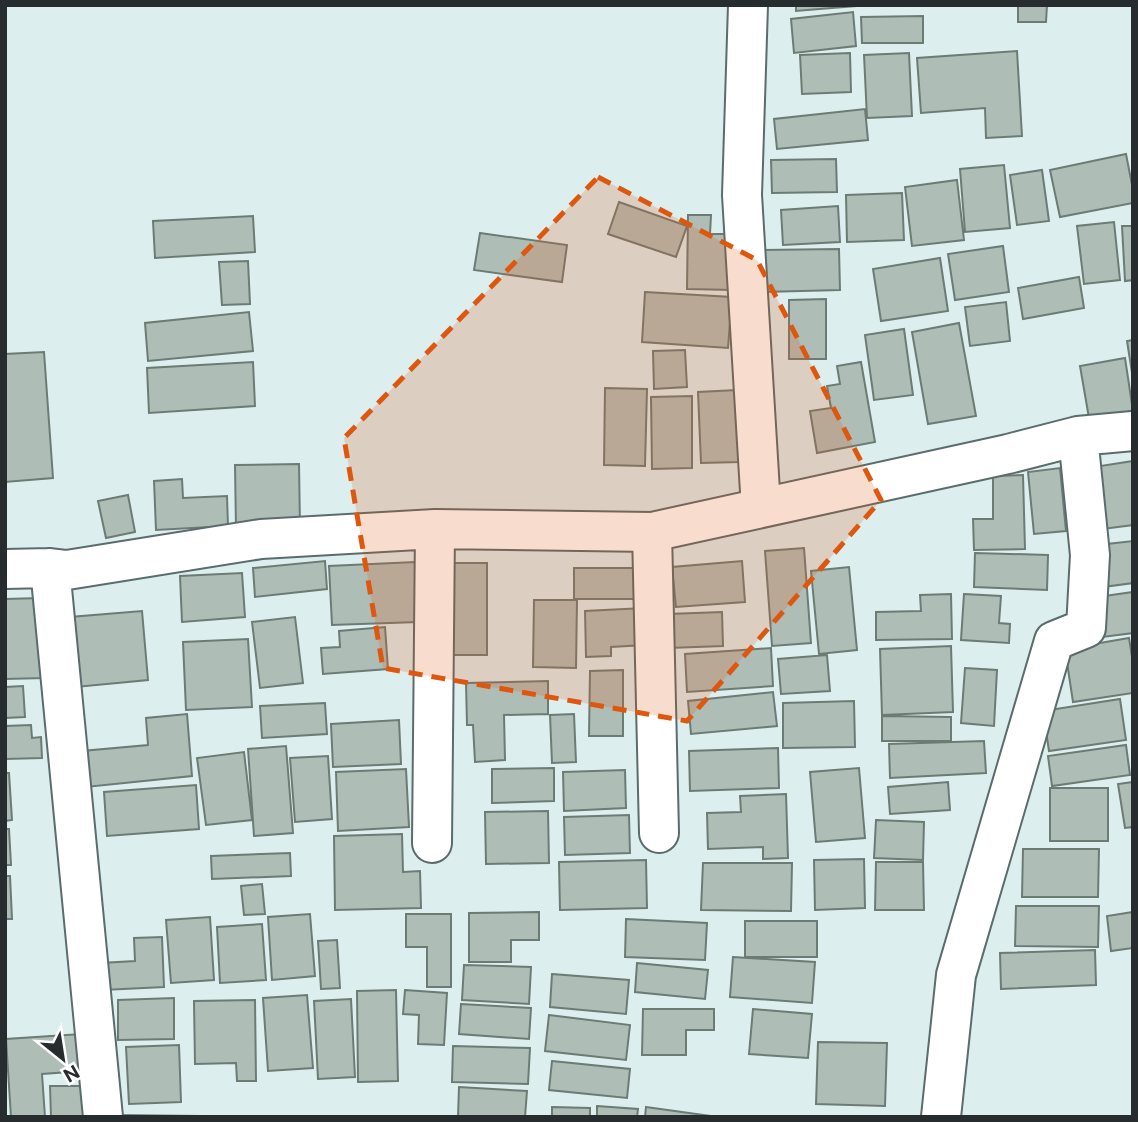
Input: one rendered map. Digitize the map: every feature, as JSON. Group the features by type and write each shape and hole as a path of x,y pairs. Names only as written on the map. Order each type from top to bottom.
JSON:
{"street":[{"path":"748,5 742,195 761,508"},
{"path":"5,569 67,570 261,539 435,529 653,532 1009,454 1078,436 1133,431"},
{"path":"941,1117 956,975 1050,654 1054,641 1086,628 1090,555 1078,436"},
{"path":"432,843 435,529"},
{"path":"653,532 659,833"},
{"path":"50,568 103,1117"}],"highlighted area":[{"path":"598,177 757,260 881,500 687,721 383,668 344,438"}],"building":[{"path":"796,5 856,5 856,6 796,11"},
{"path":"1018,5 1047,5 1046,22 1018,22"},
{"path":"853,12 856,46 794,53 791,19"},
{"path":"923,16 923,43 862,43 861,17"},
{"path":"1017,51 1022,136 986,138 985,108 921,113 917,58"},
{"path":"850,53 851,92 802,94 800,55"},
{"path":"909,53 912,116 867,118 864,55"},
{"path":"865,109 868,140 777,149 774,119"},
{"path":"1126,154 1133,203 1060,217 1050,170"},
{"path":"836,159 837,192 772,193 771,160"},
{"path":"1004,165 1010,228 965,232 960,169"},
{"path":"1042,170 1049,221 1017,225 1010,175"},
{"path":"957,180 964,240 912,246 905,187"},
{"path":"902,193 904,240 847,242 846,195"},
{"path":"619,202 687,226 676,257 608,234"},
{"path":"838,206 840,242 783,245 781,210"},
{"path":"688,215 711,215 710,234 734,234 733,290 687,289"},
{"path":"253,216 255,252 155,258 153,221"},
{"path":"1114,222 1120,280 1084,284 1077,226"},
{"path":"1122,226 1133,226 1133,280 1125,281"},
{"path":"480,233 567,245 562,282 474,270"},
{"path":"1003,246 1009,292 955,300 948,254"},
{"path":"839,249 840,290 760,292 759,250"},
{"path":"940,258 948,311 881,321 873,269"},
{"path":"248,261 250,304 222,305 219,262"},
{"path":"1079,277 1084,308 1023,319 1018,288"},
{"path":"645,292 732,297 728,348 642,342"},
{"path":"826,299 826,359 789,359 789,300"},
{"path":"1006,302 1010,341 970,346 965,307"},
{"path":"249,312 253,351 148,361 145,323"},
{"path":"959,323 976,416 928,424 912,332"},
{"path":"904,329 913,395 874,400 865,335"},
{"path":"1133,340 1133,379 1127,341"},
{"path":"685,350 687,387 654,389 653,351"},
{"path":"44,352 53,478 5,482 5,354"},
{"path":"1125,358 1133,411 1089,418 1080,366"},
{"path":"253,362 255,406 149,413 147,368"},
{"path":"861,362 875,442 817,453 810,411 831,408 827,386 840,384 837,366"},
{"path":"605,388 647,389 645,466 604,465"},
{"path":"737,390 740,462 701,463 698,392"},
{"path":"692,396 692,468 652,469 651,397"},
{"path":"1133,461 1133,525 1103,529 1094,467"},
{"path":"299,464 300,527 236,528 235,465"},
{"path":"1060,468 1066,531 1034,534 1028,472"},
{"path":"1023,475 1025,549 974,550 973,519 993,519 993,476"},
{"path":"182,479 183,498 227,496 228,526 156,530 154,481"},
{"path":"128,495 135,532 106,538 98,501"},
{"path":"1133,541 1133,583 1103,587 1098,545"},
{"path":"804,548 811,643 772,646 765,551"},
{"path":"975,553 1048,555 1047,590 974,587"},
{"path":"325,561 327,589 255,597 253,568"},
{"path":"742,561 745,602 676,607 672,567"},
{"path":"415,562 418,622 332,625 329,566"},
{"path":"443,563 487,563 487,655 444,655"},
{"path":"849,567 857,650 819,654 811,571"},
{"path":"574,568 643,568 642,599 574,599"},
{"path":"242,573 245,617 182,622 180,576"},
{"path":"1133,592 1133,633 1095,638 1090,598"},
{"path":"951,594 952,639 876,640 876,612 921,611 920,595"},
{"path":"964,594 1001,596 999,623 1010,624 1009,643 961,640"},
{"path":"41,598 45,678 5,679 5,599"},
{"path":"534,600 577,600 576,668 533,667"},
{"path":"644,608 645,645 611,647 611,656 586,657 585,611"},
{"path":"142,611 148,680 76,687 70,617"},
{"path":"722,612 723,646 669,648 668,614"},
{"path":"295,617 303,683 260,688 252,622"},
{"path":"385,627 388,669 323,674 321,648 340,647 339,631"},
{"path":"1129,638 1133,663 1133,693 1073,702 1065,649"},
{"path":"248,639 252,707 186,710 183,642"},
{"path":"951,646 953,712 882,715 880,649"},
{"path":"771,648 773,686 687,692 685,654"},
{"path":"827,655 830,691 781,694 778,659"},
{"path":"965,668 997,670 994,726 961,723"},
{"path":"623,670 623,736 589,736 590,671"},
{"path":"548,681 548,714 504,715 505,760 475,762 473,725 467,725 466,683"},
{"path":"23,686 25,717 5,718 5,687"},
{"path":"773,692 777,726 691,734 688,701"},
{"path":"1120,699 1126,740 1049,751 1043,711"},
{"path":"854,701 855,747 783,748 783,703"},
{"path":"325,703 327,734 262,738 260,706"},
{"path":"187,714 192,776 86,787 82,751 148,745 146,718"},
{"path":"574,714 576,762 552,763 550,715"},
{"path":"882,716 951,717 951,741 882,741"},
{"path":"399,720 401,764 333,767 331,724"},
{"path":"31,725 32,738 41,737 42,758 5,759 5,726"},
{"path":"984,741 986,773 890,778 889,744"},
{"path":"1126,745 1130,775 1052,786 1048,756"},
{"path":"286,746 293,833 254,836 248,749"},
{"path":"778,748 779,788 690,791 689,751"},
{"path":"244,752 252,820 206,825 197,758"},
{"path":"328,756 332,819 295,822 290,758"},
{"path":"554,768 554,801 492,803 492,769"},
{"path":"859,768 865,838 816,842 810,772"},
{"path":"406,769 409,827 338,831 336,772"},
{"path":"625,770 626,808 564,811 563,772"},
{"path":"5,773 9,773 12,820 5,821"},
{"path":"948,782 950,810 890,814 888,787"},
{"path":"1133,782 1133,827 1125,828 1118,784"},
{"path":"196,785 199,829 107,836 104,792"},
{"path":"1050,788 1108,788 1108,841 1050,841"},
{"path":"786,794 788,858 763,859 763,847 708,849 707,813 741,812 740,796"},
{"path":"548,811 549,863 486,864 485,812"},
{"path":"629,815 630,853 565,855 564,817"},
{"path":"876,820 924,822 923,860 874,858"},
{"path":"5,829 9,829 11,865 5,865"},
{"path":"402,834 403,872 420,871 421,908 335,910 334,836"},
{"path":"1023,849 1099,849 1098,897 1022,897"},
{"path":"290,853 291,876 212,879 211,856"},
{"path":"864,859 865,908 815,910 814,860"},
{"path":"646,860 647,908 560,910 559,862"},
{"path":"876,862 923,862 924,910 875,910"},
{"path":"703,863 792,863 791,911 701,910"},
{"path":"5,876 10,876 12,919 5,919"},
{"path":"262,884 265,914 244,915 241,886"},
{"path":"1016,906 1099,906 1098,947 1015,946"},
{"path":"539,912 539,940 511,940 511,962 469,962 469,913"},
{"path":"1133,912 1133,948 1111,951 1107,916"},
{"path":"310,914 315,976 272,980 268,917"},
{"path":"406,914 451,914 451,987 427,987 427,947 406,947"},
{"path":"210,917 214,980 171,983 166,920"},
{"path":"626,919 707,923 705,960 625,957"},
{"path":"745,921 817,921 817,957 745,957"},
{"path":"262,924 266,980 220,983 217,927"},
{"path":"162,937 164,987 103,990 101,963 135,961 134,938"},
{"path":"337,940 340,988 321,989 318,941"},
{"path":"1095,950 1096,985 1001,989 1000,953"},
{"path":"733,957 815,962 812,1003 730,997"},
{"path":"637,963 708,970 705,999 635,992"},
{"path":"464,965 531,967 529,1004 462,1000"},
{"path":"552,974 629,980 626,1014 550,1007"},
{"path":"396,990 398,1081 358,1082 357,991"},
{"path":"405,990 447,993 444,1045 418,1044 419,1015 403,1014"},
{"path":"307,995 313,1068 268,1071 263,998"},
{"path":"174,998 174,1039 118,1040 118,1000"},
{"path":"351,999 355,1077 318,1079 314,1001"},
{"path":"255,1000 256,1081 237,1081 236,1063 195,1064 194,1001"},
{"path":"461,1004 531,1008 529,1039 459,1034"},
{"path":"643,1009 714,1009 714,1030 686,1030 686,1055 642,1055"},
{"path":"753,1009 812,1014 808,1058 749,1054"},
{"path":"549,1015 630,1025 626,1060 545,1051"},
{"path":"81,1034 83,1071 42,1074 45,1117 11,1117 6,1039"},
{"path":"818,1042 887,1043 885,1106 816,1104"},
{"path":"179,1045 181,1102 129,1104 126,1047"},
{"path":"453,1046 530,1048 528,1084 452,1082"},
{"path":"552,1061 630,1069 627,1098 549,1090"},
{"path":"50,1086 84,1086 85,1117 51,1117"},
{"path":"459,1087 527,1091 525,1117 458,1117"},
{"path":"597,1106 638,1109 637,1117 597,1117"},
{"path":"552,1107 590,1108 590,1117 552,1117"},
{"path":"646,1107 718,1117 645,1117"},
{"path":"119,1115 203,1116 119,1117"}]}
